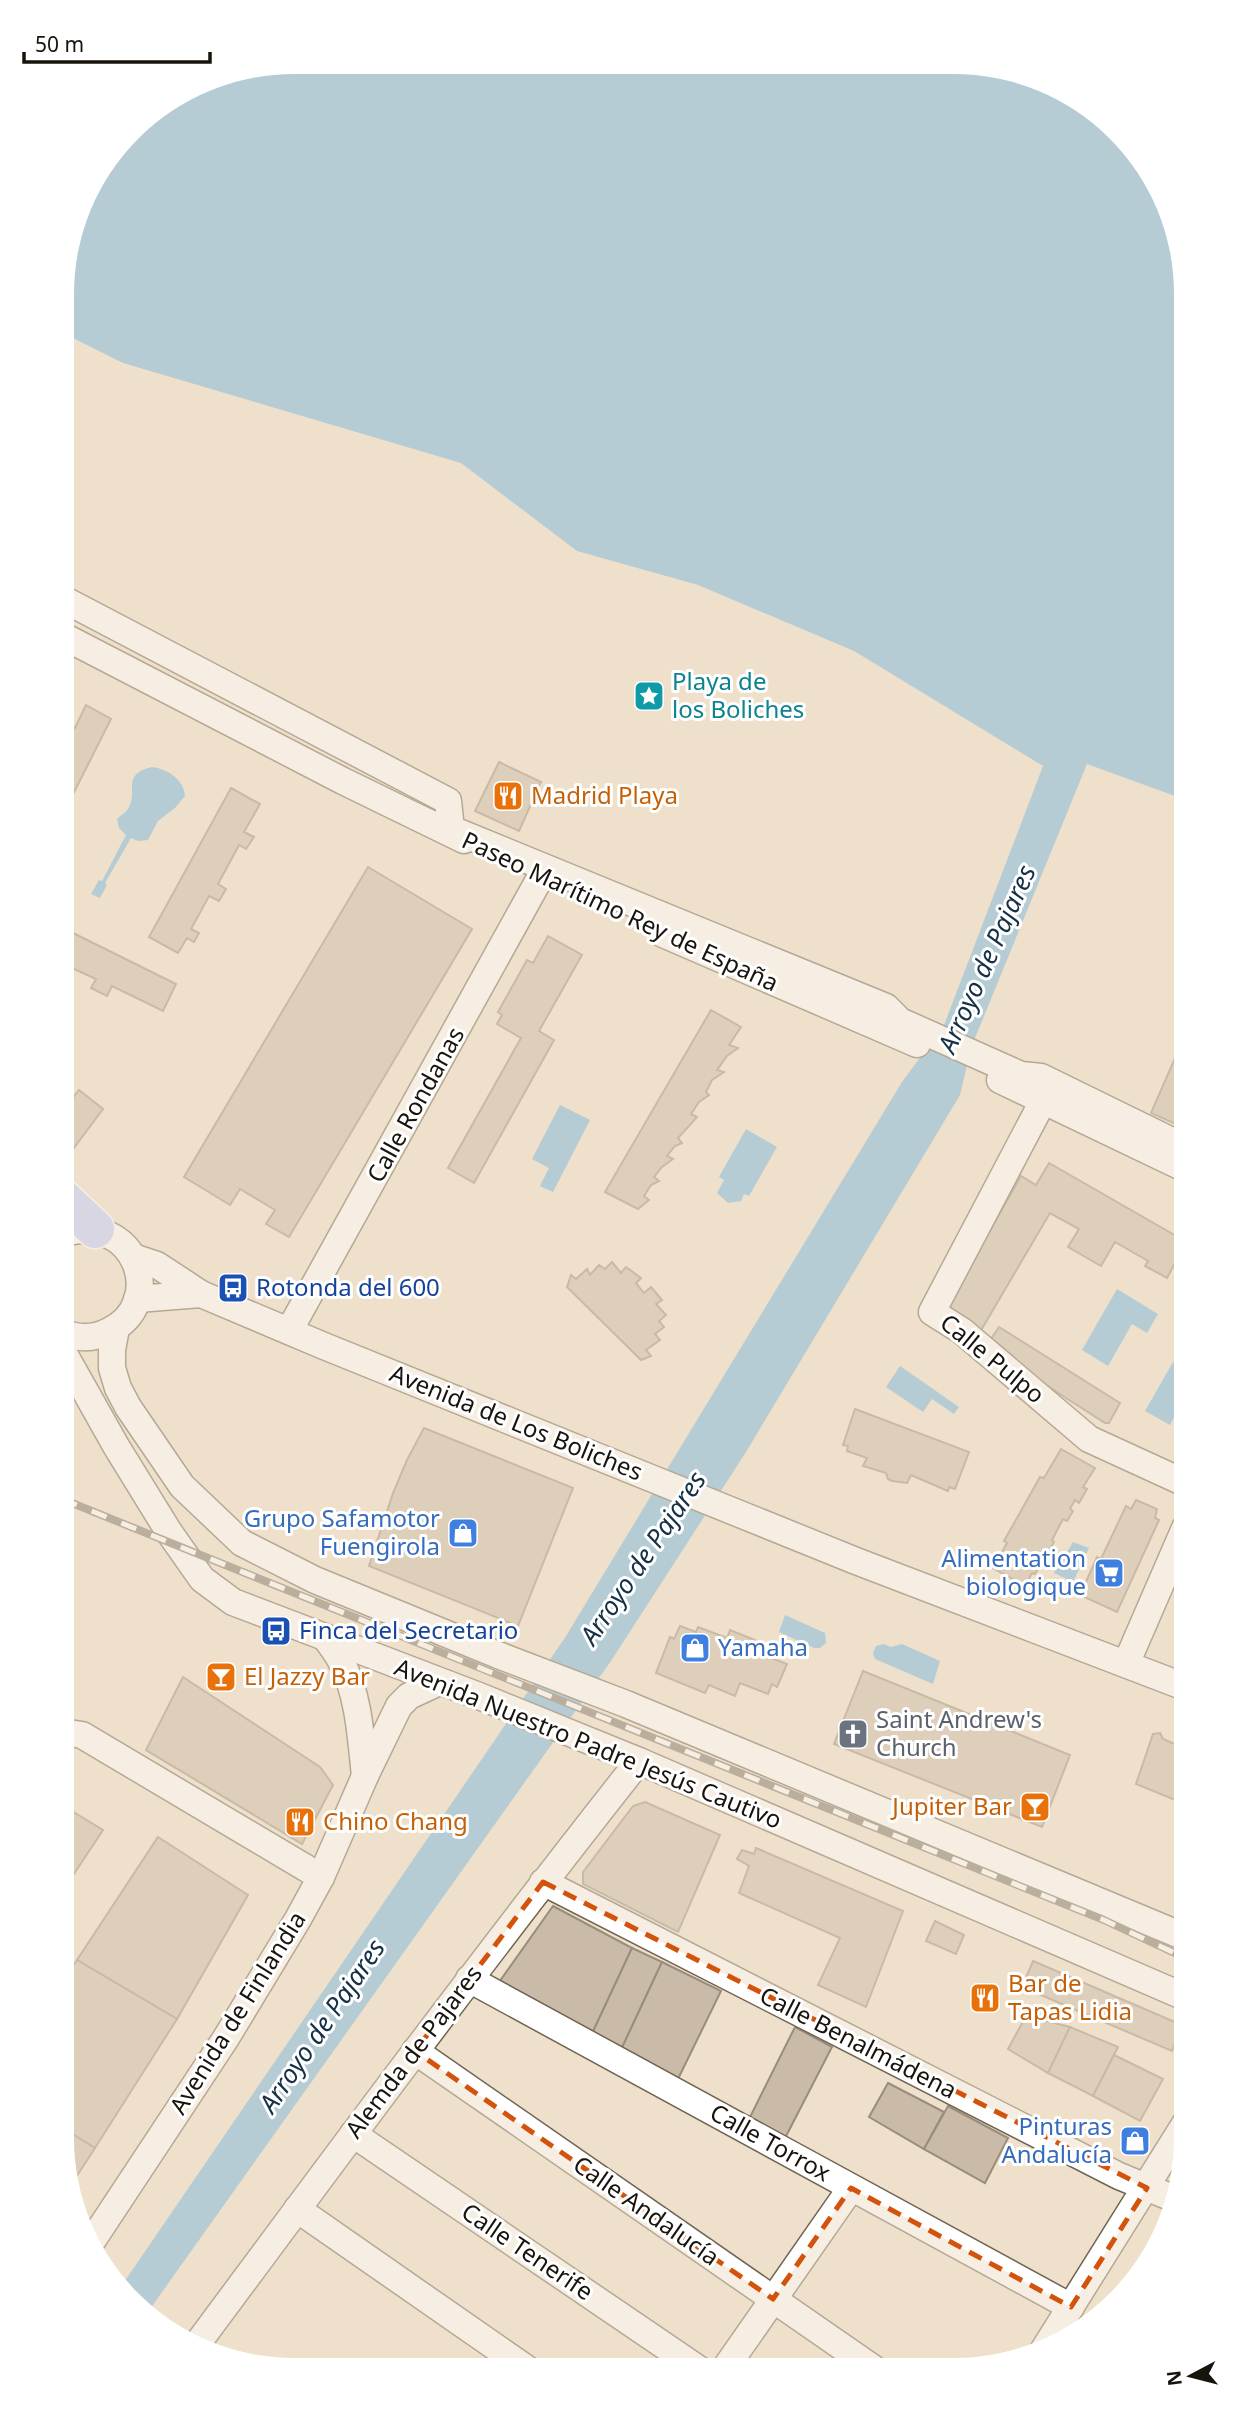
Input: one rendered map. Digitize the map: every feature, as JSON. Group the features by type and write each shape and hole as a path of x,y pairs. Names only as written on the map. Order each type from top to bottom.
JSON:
{"street":[{"path":"74,604 448,801 451,829 876,1002 886,1007 897,1028"},
{"name":"Paseo Marítimo Rey de España","path":"74,642 343,781 540,878 626,918 897,1028 1019,1081 1043,1101 1174,1164"},
{"name":"Calle Rondanas","path":"289,1331 540,878"},
{"path":"1019,1081 1041,1077 1174,1142"},
{"name":"Calle Pulpo","path":"1043,1101 932,1312 962,1331 1089,1439 1173,1478"},
{"path":"74,1336 87,1338 116,1328 129,1316 138,1299 140,1285 133,1257 123,1244 109,1234 79,1232"},
{"name":"Avenida de Los Boliches","path":"133,1257 158,1265 201,1294 289,1331 865,1564 1173,1682"},
{"name":"Avenida de Los Boliches","path":"138,1299 201,1294"},
{"name":"Avenida Nuestro Padre Jesús Cautivo","path":"116,1328 112,1368 128,1408 182,1486 242,1543 315,1580 498,1656 626,1703 1173,1932"},
{"name":"Avenida Nuestro Padre Jesús Cautivo","path":"74,1371 169,1532 202,1579 233,1602 601,1745 1173,1992"},
{"path":"1126,1664 1173,1555"},
{"name":"Avenida de Finlandia","path":"326,1638 342,1662 350,1685 360,1729 365,1776"},
{"name":"Avenida de Finlandia","path":"96,2235 226,2038 298,1919 321,1877 399,1706 409,1696 439,1682"},
{"path":"74,1734 82,1735 321,1877"},
{"name":"Alemda de Pajares","path":"201,2338 469,1979 639,1761"},
{"name":"Calle Benalmádena","path":"543,1882 1119,2176 1165,2195"},
{"name":"Calle Torrox","path":"469,1979 1070,2307"},
{"name":"Calle Andalucía","path":"415,2051 858,2358"},
{"name":"Calle Tenerife","path":"353,2134 683,2358"},
{"path":"1053,2335 1173,2144"},
{"path":"732,2358 851,2188"},
{"path":"297,2209 510,2358"}],"highlighted area":[{"path":"543,1882 1147,2188 1071,2307 851,2188 773,2299 415,2051"}],"water":[{"name":"Arroyo de Pajares","path":"968,74 996,78 1051,96 1099,128 1119,148 1151,196 1162,223 1173,279 1174,796 1087,764 971,1048 960,1095 746,1452 611,1661 152,2306 126,2280 566,1636 902,1082 944,1025 1043,766 854,651 698,585 577,551 461,463 123,363 74,338 75,265 81,237 96,196 119,160 148,128 160,119 196,96 223,85 265,75"},
{"path":"152,767 174,776 182,785 185,796 158,821 148,840 138,841 131,838 105,883 107,885 100,898 91,894 99,880 102,881 126,835 119,828 117,819 129,807 133,779 142,770"},
{"path":"560,1105 590,1120 553,1192 540,1186 549,1168 532,1159"},
{"path":"746,1129 777,1147 749,1196 744,1194 741,1201 728,1203 717,1193 724,1180 719,1177"},
{"path":"1117,1289 1158,1314 1147,1333 1132,1324 1108,1366 1082,1350"},
{"path":"1173,1362 1173,1419 1170,1425 1145,1411"},
{"path":"900,1366 959,1407 954,1414 932,1399 923,1412 886,1387"},
{"path":"1073,1542 1089,1548 1073,1582 1054,1573"},
{"path":"785,1615 825,1633 826,1643 820,1648 814,1648 779,1632"},
{"path":"884,1644 891,1647 902,1644 940,1661 933,1684 875,1659 873,1653 876,1646"}],"building":[{"path":"86,705 111,719 74,792 74,728"},
{"name":"Madrid Playa","path":"499,762 541,782 519,831 475,811"},
{"path":"231,788 260,804 244,832 254,837 246,849 239,845 218,884 226,889 219,901 209,896 191,929 199,933 194,942 187,938 178,953 149,937"},
{"path":"368,867 472,929 289,1237 266,1224 275,1210 240,1189 230,1205 184,1177"},
{"path":"74,933 176,984 163,1011 112,986 107,996 91,988 96,979 74,969"},
{"path":"548,936 582,955 539,1031 554,1040 474,1183 448,1168 521,1038 497,1024 502,1015 498,1012 527,960 533,963"},
{"path":"711,1010 741,1027 729,1045 738,1048 727,1056 717,1070 724,1072 712,1080 706,1092 709,1095 699,1102 691,1114 697,1117 678,1138 682,1143 675,1146 667,1156 673,1159 654,1177 659,1181 651,1185 644,1196 649,1200 638,1209 605,1192"},
{"path":"1174,1061 1174,1123 1151,1113"},
{"path":"79,1090 103,1109 74,1148 74,1096"},
{"path":"1049,1163 1173,1234 1173,1266 1167,1278 1145,1266 1148,1261 1115,1242 1101,1266 1068,1247 1079,1229 1050,1213 980,1332 945,1310 1021,1176 1036,1185"},
{"path":"612,1262 621,1273 626,1267 641,1278 636,1283 644,1293 651,1287 662,1300 656,1304 666,1315 659,1321 664,1327 655,1334 660,1340 646,1350 651,1356 641,1360 567,1287 571,1275 576,1279 587,1269 590,1275 599,1265 605,1269"},
{"path":"999,1327 1120,1403 1109,1423 1105,1423 990,1349 987,1345"},
{"path":"855,1409 969,1452 955,1489 949,1487 948,1491 911,1475 907,1483 892,1481 886,1473 863,1466 867,1458 847,1451 848,1446 843,1445"},
{"path":"424,1428 573,1488 518,1626 369,1566 393,1493"},
{"path":"1061,1449 1095,1468 1083,1487 1087,1489 1079,1503 1075,1500 1070,1509 1073,1511 1067,1521 1063,1519 1049,1551 1044,1549 1038,1561 1041,1564 1025,1586 993,1568 1007,1543 1004,1541 1040,1477 1044,1478"},
{"path":"1136,1500 1157,1509 1155,1518 1159,1520 1117,1612 1080,1595 1097,1557 1101,1559 1126,1506 1131,1509"},
{"path":"680,1626 696,1632 698,1627 727,1638 730,1630 755,1640 751,1650 787,1664 777,1687 772,1684 768,1694 740,1683 735,1696 709,1685 705,1693 656,1673 670,1637 674,1639"},
{"path":"863,1671 1070,1755 1042,1827 834,1744"},
{"path":"183,1677 320,1767 333,1785 302,1844 146,1750"},
{"path":"1160,1733 1163,1739 1173,1743 1173,1799 1136,1784 1153,1734"},
{"path":"645,1802 720,1835 678,1932 583,1884 583,1872 633,1806"},
{"path":"74,1812 103,1830 74,1874"},
{"path":"158,1837 248,1895 177,2019 77,1960"},
{"path":"756,1848 903,1911 866,2007 818,1985 840,1938 739,1893 749,1866 737,1859 742,1850 754,1854"},
{"path":"553,1906 632,1948 590,2038 497,1985"},
{"path":"935,1921 964,1935 956,1954 926,1941"},
{"path":"632,1948 662,1962 620,2052 590,2038"},
{"path":"77,1960 177,2019 95,2148 74,2135 74,1965"},
{"path":"1033,1961 1173,2021 1172,2051 1022,1987"},
{"path":"662,1962 721,1991 676,2083 620,2052"},
{"path":"1026,2016 1070,2027 1048,2073 1008,2049"},
{"path":"795,2027 832,2047 783,2142 748,2121"},
{"path":"1070,2027 1118,2047 1093,2096 1048,2073"},
{"path":"1114,2055 1163,2079 1140,2121 1093,2096"},
{"path":"888,2083 944,2112 924,2149 869,2117"},
{"path":"948,2106 1008,2138 985,2183 924,2149"},
{"path":"74,2135 95,2148 77,2175"}],"railway":[{"path":"74,1504 1104,1920 1173,1952"}],"place":[{"name":"Playa de los Boliches","path":"649,696"},
{"name":"Madrid Playa","path":"508,796"},
{"name":"Rotonda del 600","path":"233,1288"},
{"name":"Grupo Safamotor Fuengirola","path":"463,1533"},
{"name":"Alimentation biologique","path":"1109,1573"},
{"name":"Finca del Secretario","path":"276,1631"},
{"name":"Yamaha","path":"695,1648"},
{"name":"El Jazzy Bar","path":"221,1677"},
{"name":"Saint Andrew's Church","path":"853,1734"},
{"name":"Jupiter Bar","path":"1035,1807"},
{"name":"Chino Chang","path":"300,1822"},
{"name":"Bar de Tapas Lidia","path":"985,1998"},
{"name":"Pinturas Andalucía","path":"1135,2141"}]}
